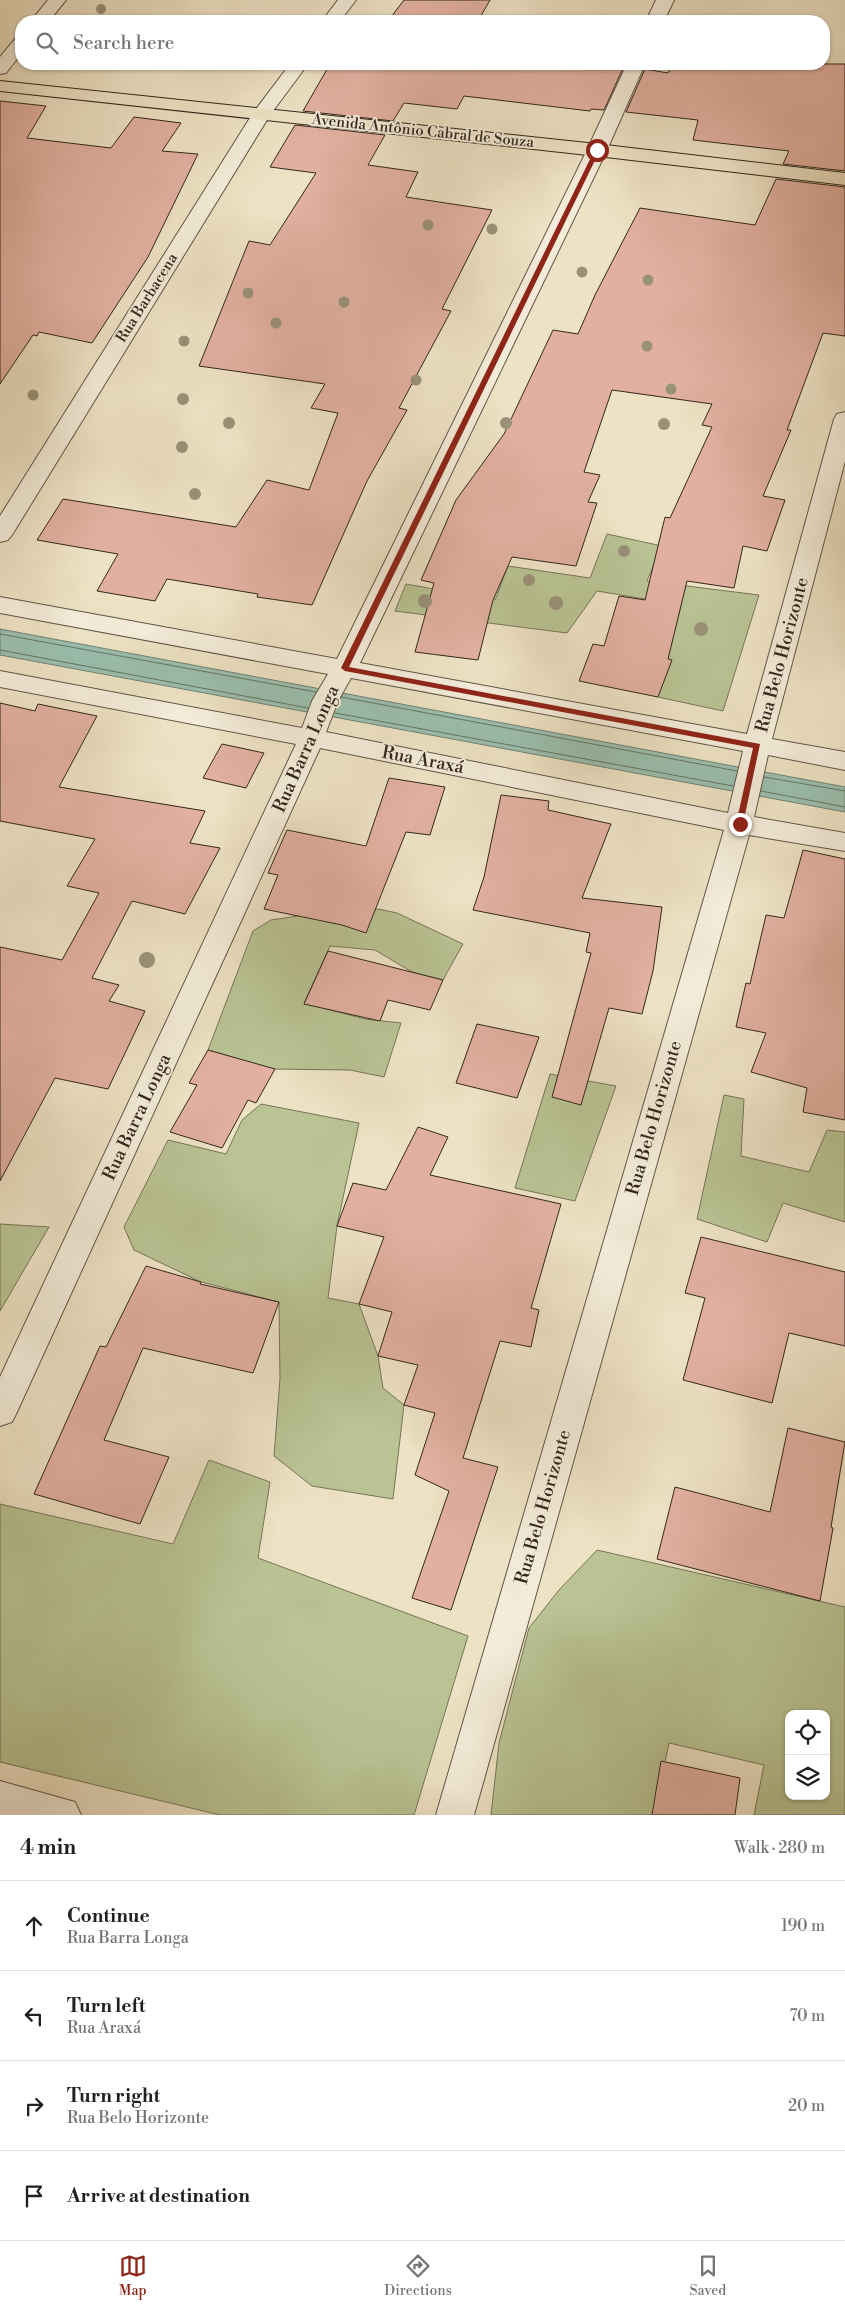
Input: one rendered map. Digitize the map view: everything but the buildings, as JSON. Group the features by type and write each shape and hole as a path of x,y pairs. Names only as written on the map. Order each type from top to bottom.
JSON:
{"main road":[{"name":"Avenida Antônio Cabral de Souza","path":"0,86 597,150 845,179"}],"street":[{"path":"45,15 57,0"},
{"path":"336,15 347,0"},
{"path":"658,15 665,0"},
{"path":"0,69 15,51"},
{"name":"Rua Barbacena","path":"0,535 262,114 295,70"},
{"name":"Rua Barra Longa","path":"0,1412 313,730 597,150 633,70"},
{"name":"Rua Belo Horizonte","path":"455,1815 741,814 845,419"},
{"path":"0,605 340,674 756,754 845,761"},
{"name":"Rua Araxá","path":"0,679 313,730 741,814 845,842"},
{"path":"0,1799 62,1815"}],"shaded area":[{"path":"607,534 662,546 647,581 759,595 723,711 658,697 681,605 597,591 567,633 395,611 406,584 495,600 508,566 590,578"},
{"path":"378,909 397,913 463,944 443,980 412,972 375,950 330,946 304,1003 365,1019 401,1023 384,1077 350,1070 272,1069 208,1050 253,931 271,920 318,913"},
{"path":"550,1074 616,1086 575,1201 515,1188"},
{"path":"724,1095 744,1099 741,1156 809,1172 827,1130 845,1132 845,1222 783,1203 767,1242 697,1219"},
{"path":"261,1104 359,1123 337,1226 328,1298 359,1304 378,1356 383,1388 404,1405 393,1499 312,1486 274,1456 280,1379 279,1302 201,1282 134,1250 124,1227 168,1140 226,1154 242,1120"},
{"path":"0,1224 49,1227 0,1311"},
{"path":"209,1460 270,1482 258,1558 468,1636 414,1815 220,1815 0,1762 0,1504 173,1544"},
{"path":"597,1550 845,1607 845,1815 754,1815 764,1765 669,1743 654,1815 491,1815 499,1743 529,1628 559,1590"}],"water":[{"path":"0,629 845,787 845,812 0,655"}],"route":[{"path":"597,150 345,668 757,746 740,824"}]}
